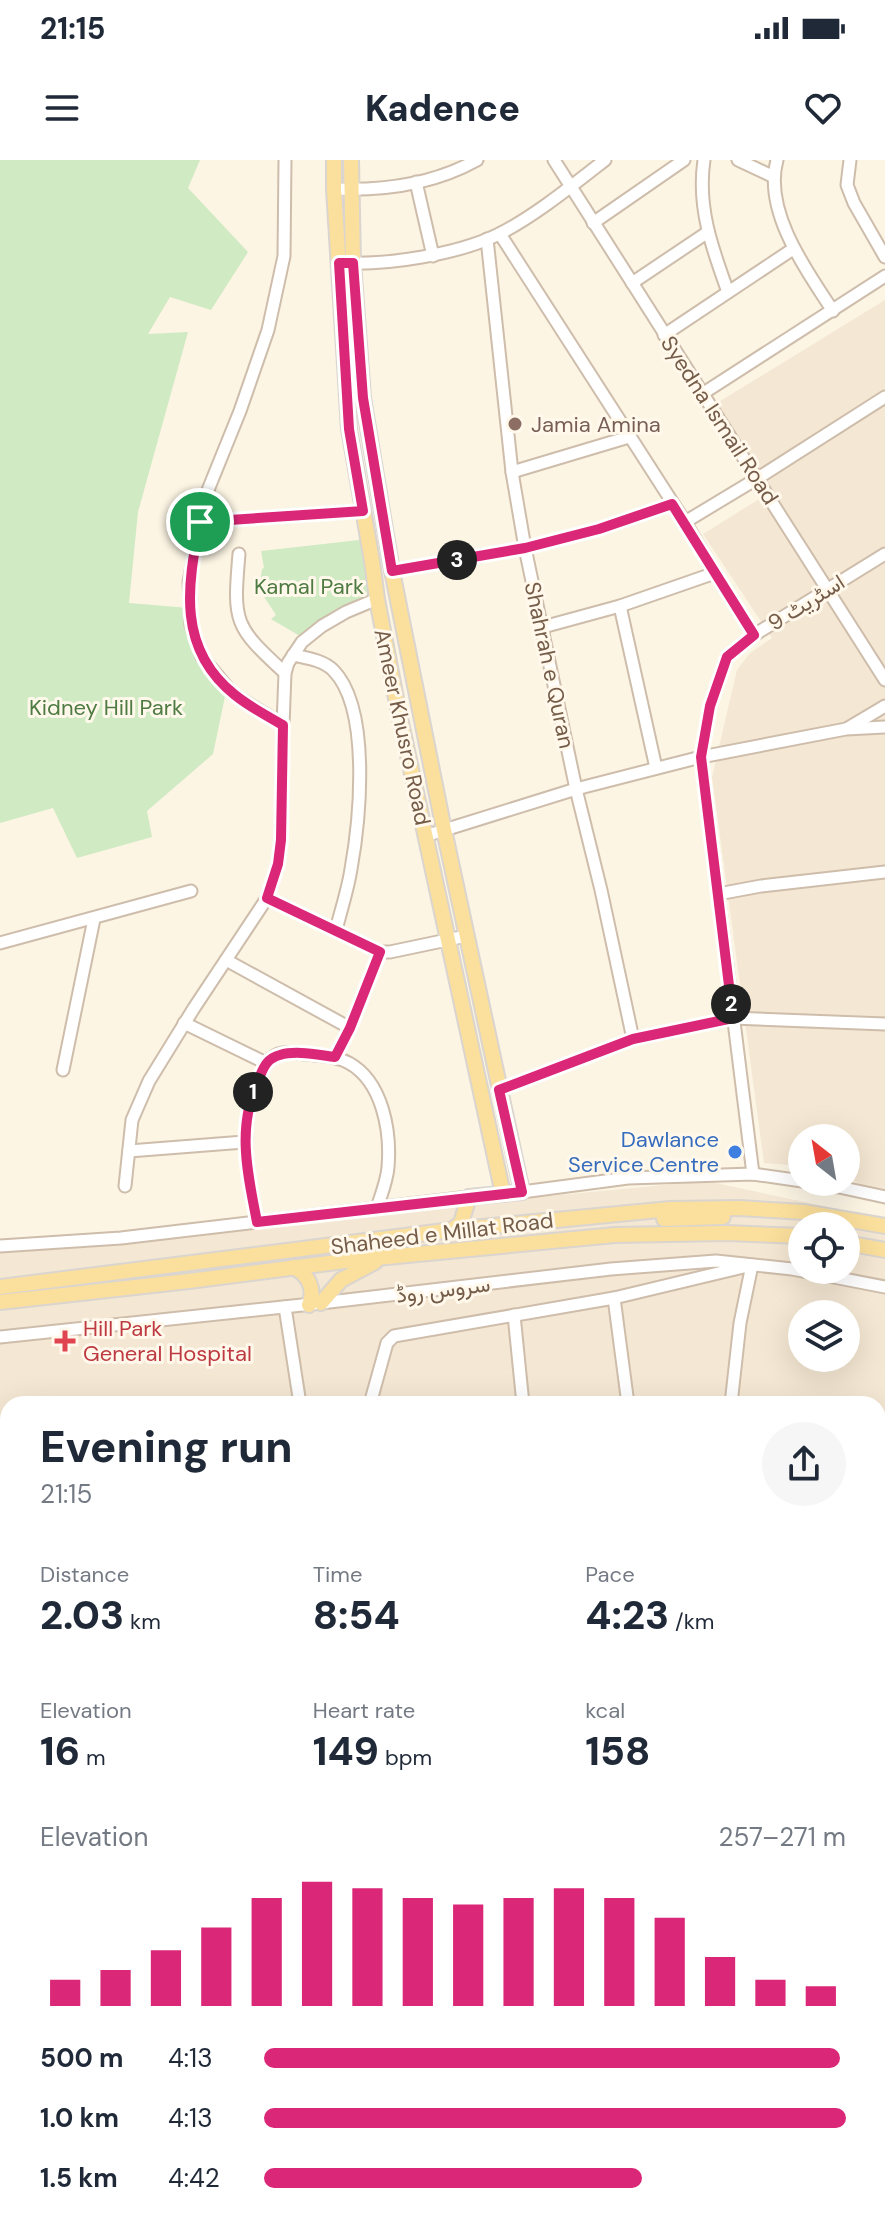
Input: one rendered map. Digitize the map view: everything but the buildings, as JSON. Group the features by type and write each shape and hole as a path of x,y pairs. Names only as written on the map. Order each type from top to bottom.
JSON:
{"main road":[{"name":"Ameer Khusro Road","path":"334,160 334,189 363,398 392,571 522,1192"},
{"name":"Ameer Khusro Road","path":"351,160 346,263 349,429 398,709 503,1194"},
{"path":"469,1197 522,1192"},
{"path":"469,1197 478,1213 492,1226"},
{"path":"452,1230 461,1223 469,1197"},
{"name":"Shaheed e Millat Road","path":"0,1287 452,1230 670,1209 739,1208 804,1212 885,1239"},
{"path":"615,1235 631,1228 752,1226 788,1229"},
{"name":"Shaheed e Millat Road","path":"0,1302 293,1267 615,1235 788,1235"},
{"path":"860,1237 885,1239"},
{"path":"860,1242 885,1239"},
{"path":"293,1267 301,1271 309,1282 315,1304 341,1280 386,1257"}],"street":[{"path":"283,725 233,694 202,657 191,625 189,582 204,500 268,330 284,256 285,160"},
{"path":"334,189 400,187 459,170 477,160"},
{"name":"Syedna Ismail Road","path":"554,160 885,680"},
{"path":"346,263 433,256 500,234 605,160"},
{"path":"593,223 684,160"},
{"path":"704,160 702,202 708,232 728,292"},
{"path":"738,160 772,176"},
{"path":"777,160 772,176 779,211 793,249 833,311"},
{"path":"850,160 847,185 885,257"},
{"path":"416,182 433,256"},
{"path":"632,283 708,232"},
{"path":"500,234 754,635"},
{"name":"Shahrah e Quran","path":"487,239 512,472 525,548 633,1039"},
{"path":"664,335 793,249"},
{"path":"702,394 885,276"},
{"path":"685,522 885,397"},
{"path":"512,472 629,437"},
{"path":"392,571 525,548 599,529 672,504"},
{"path":"200,522 363,511"},
{"path":"239,554 235,596 237,615 243,630 257,647 285,673"},
{"name":"اسٹریٹ 9","path":"753,1174 701,757 710,706 727,657 754,635 885,554"},
{"path":"543,627 620,606 715,573"},
{"path":"125,1186 132,1120 149,1081 267,898 278,864 285,673 302,642 346,612 377,599"},
{"path":"620,606 656,768"},
{"path":"293,655 332,668 351,698 358,736 359,809 351,870 336,930"},
{"path":"846,729 885,706"},
{"path":"425,836 576,789 701,757 846,729 885,727"},
{"path":"718,894 885,872"},
{"path":"0,943 191,891"},
{"path":"267,898 380,952 466,936"},
{"path":"63,1070 94,919"},
{"path":"335,1057 380,952"},
{"path":"226,960 350,1028"},
{"path":"499,1090 633,1039 733,1018 885,1024"},
{"path":"184,1023 266,1063"},
{"path":"257,1222 244,1142 251,1095 266,1063 283,1053 335,1057 359,1070 372,1086 387,1132 388,1169 377,1208"},
{"path":"129,1151 244,1142"},
{"path":"522,1192 628,1178 753,1174 788,1179"},
{"path":"860,1192 885,1197"},
{"path":"0,1246 121,1238 469,1197"},
{"name":"سروس روڈ","path":"0,1337 611,1269 716,1261 792,1269 885,1287"},
{"path":"372,1396 387,1343 394,1336 614,1298 752,1265 740,1323 732,1396"},
{"path":"614,1298 627,1396"},
{"path":"285,1307 299,1396"},
{"path":"514,1315 522,1396"}],"shaded area":[{"path":"885,300 885,1194 860,1184 860,1124 788,1124 788,1165 764,1163 712,777 737,670 750,653 772,638 703,534 772,491 717,403"},
{"path":"706,1181 852,1212 788,1212 788,1284 860,1284 860,1214 885,1219 885,1396 0,1396 0,1249"}],"green space":[{"name":"Kidney Hill Park","path":"0,160 200,160 188,188 248,252 211,310 170,297 148,334 188,332 138,512 129,603 189,608 203,657 227,687 213,754 147,811 152,837 77,858 53,808 0,823"},
{"name":"Kamal Park","path":"368,539 377,599 305,639 271,619 276,615 259,589 264,568 261,551"}],"place":[{"name":"Jamia Amina","path":"515,424"},
{"name":"Dawlance Service Centre","path":"735,1152"},
{"name":"Hill Park General Hospital","path":"65,1341"}],"route":[{"path":"339,263 353,263 363,398 392,571 525,548 599,529 672,504 754,635 727,657 710,706 701,757 733,1018 633,1039 499,1090 522,1192 257,1222 244,1142 251,1095 266,1063 273,1057 283,1053 335,1057 380,952 267,898 278,864 281,840 283,725 233,694 202,657 195,640 189,608 189,582 200,522 363,511 349,429 339,263"}]}
